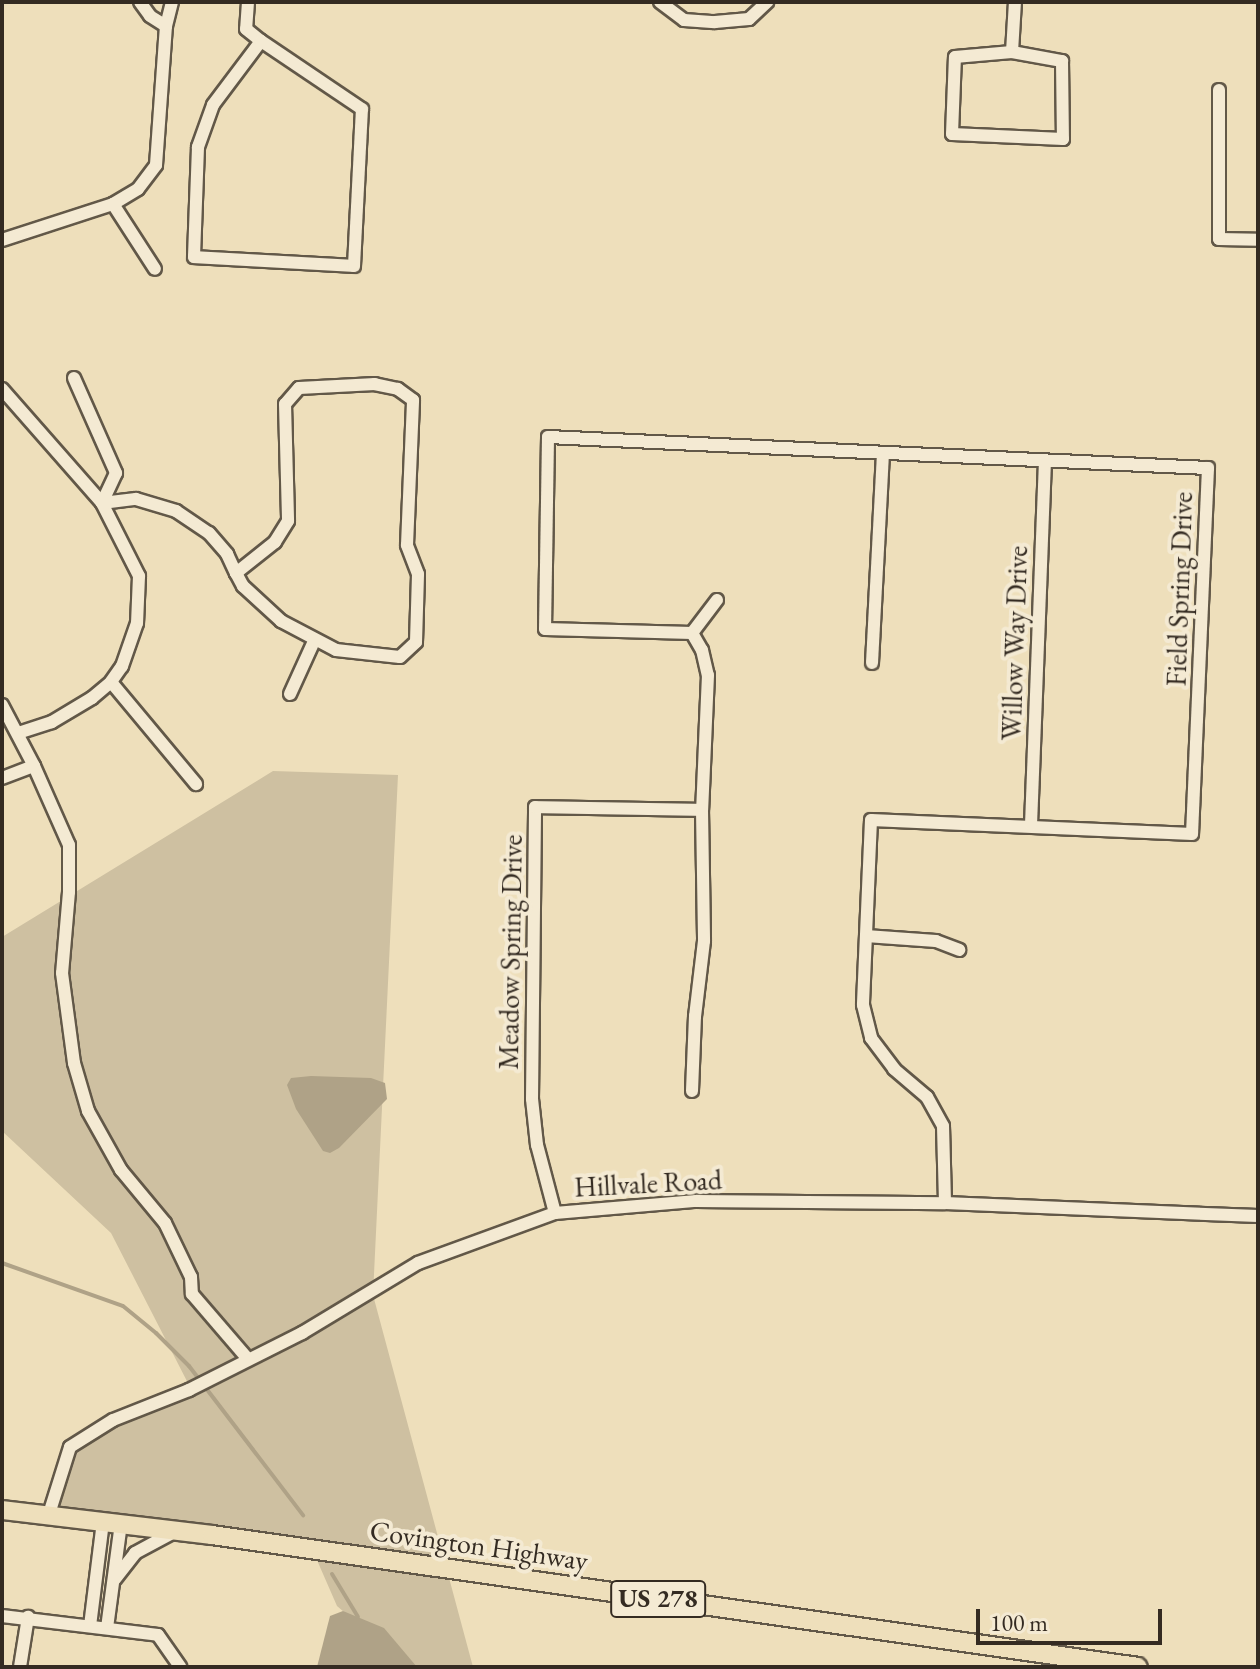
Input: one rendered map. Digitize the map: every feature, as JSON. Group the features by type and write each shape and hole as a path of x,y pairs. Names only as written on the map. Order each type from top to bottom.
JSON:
{"main road":[{"name":"Covington Highway","path":"2,1510 112,1522 1138,1667"}],"street":[{"path":"140,2 150,16 166,26"},
{"path":"2,240 113,204 138,189 156,165 166,26 172,2"},
{"path":"248,2 246,29 362,109 354,266 194,257 198,147 213,105 261,41"},
{"path":"660,2 684,20 715,22 749,19 767,2"},
{"path":"1012,52 1015,2"},
{"path":"1012,52 1062,61 1063,139 952,134 955,57 1012,52"},
{"path":"1219,90 1219,239 1258,240"},
{"path":"113,204 155,269"},
{"path":"74,378 116,473 102,503"},
{"path":"102,503 136,499 176,511 209,533 227,554 236,573 256,600 314,641 336,650 400,657 416,642 418,574 407,545 413,400 398,389 375,384 299,388 285,404 288,521 275,542 236,573"},
{"path":"2,389 102,503 139,576 137,623 122,666 111,682 92,698 52,722 18,733"},
{"name":"Field Spring Drive","path":"692,633 545,629 548,437 1208,468 1192,834 871,820 863,1005 871,1038 894,1069 927,1097 943,1126 945,1203"},
{"path":"872,663 883,454"},
{"name":"Willow Way Drive","path":"1031,825 1045,462"},
{"path":"692,1091 695,1016 704,941 702,810 708,675 702,650 692,633 717,600"},
{"path":"290,694 314,641"},
{"path":"111,682 196,784"},
{"path":"2,705 34,766 69,845 69,892 62,973 74,1063 88,1111 121,1170 165,1223 191,1277 192,1294 248,1359"},
{"path":"2,778 34,766"},
{"name":"Meadow Spring Drive","path":"555,1213 537,1145 532,1099 535,807 702,810"},
{"path":"866,936 936,941 959,950"},
{"name":"Hillvale Road","path":"49,1514 70,1447 113,1420 189,1390 302,1333 418,1263 555,1213 696,1201 945,1203 1258,1216"},
{"path":"107,1628 113,1582 112,1522"},
{"path":"90,1626 112,1522"},
{"path":"113,1582 135,1553 177,1531"},
{"path":"2,1616 158,1635 180,1667"},
{"path":"20,1667 28,1617"}],"shaded area":[{"path":"273,771 398,775 373,1295 473,1667 408,1667 337,1606 313,1551 100,1528 52,1506 70,1447 191,1389 111,1233 2,1131 2,937"},
{"path":"291,1078 371,1078 385,1083 387,1099 339,1148 330,1153 323,1151 296,1109 287,1085"},
{"path":"343,1611 384,1628 417,1667 317,1667 330,1616"}],"waterway":[{"path":"2,1263 123,1306 156,1333 189,1366 303,1515"},
{"path":"332,1574 358,1617"}]}
